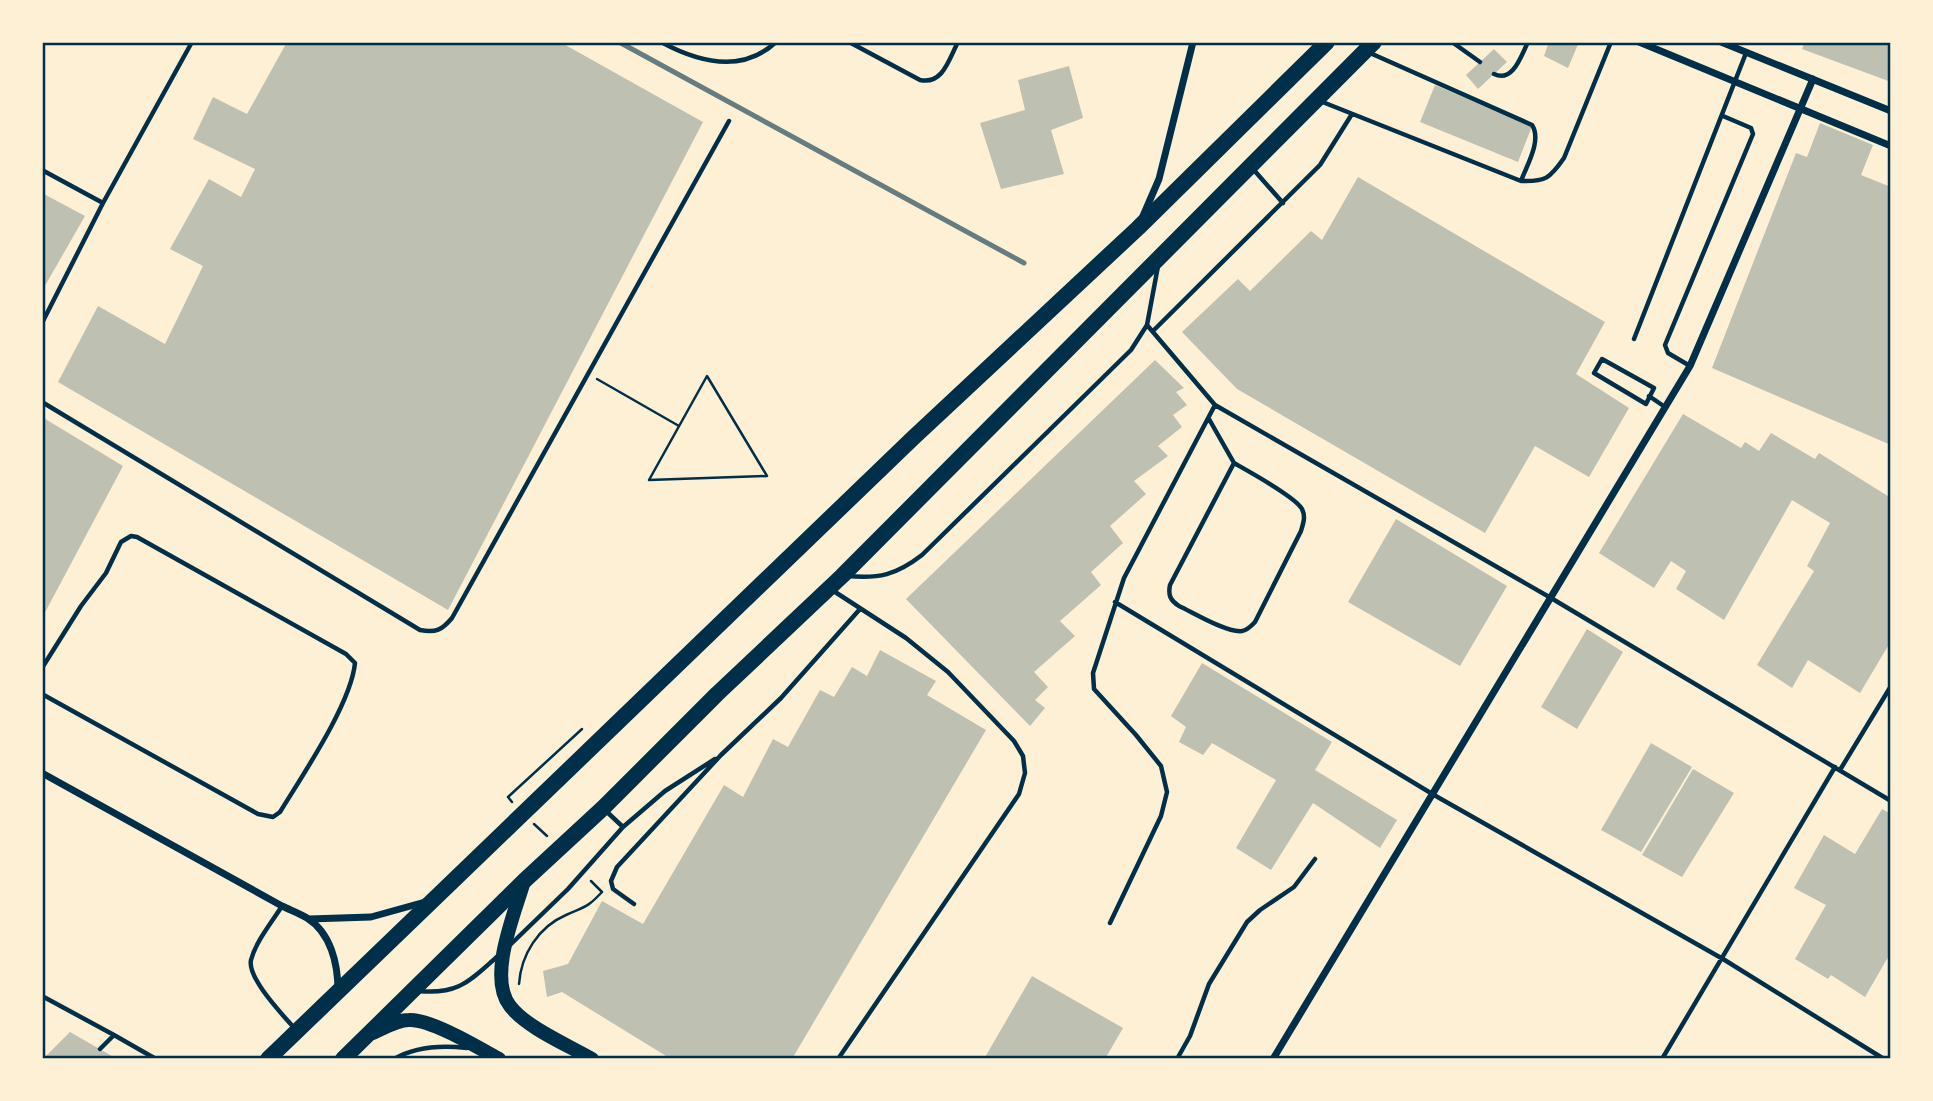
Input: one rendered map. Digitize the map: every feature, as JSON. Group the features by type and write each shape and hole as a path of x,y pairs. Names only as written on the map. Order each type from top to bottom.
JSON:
{"highway":[{"path":"268,1059 913,438 1138,228 1327,42"},
{"path":"343,1059 717,694 842,576 1370,46"}],"main road":[{"path":"524,881 505,950 500,980 503,993 510,1006 524,1019 592,1059"},
{"path":"369,1035 392,1024 410,1020 428,1024 499,1059"}],"street":[{"path":"1138,228 1159,179 1193,42"},
{"path":"1639,42 1891,146"},
{"path":"1721,42 1891,111"},
{"path":"1273,1059 1690,366 1813,79"},
{"path":"42,773 309,919 331,948 336,962 338,994"},
{"path":"309,919 371,917 436,899"}],"lane":[{"path":"42,323 103,202 192,42"},
{"path":"661,42 707,60 729,64 749,60 767,51 776,42"},
{"path":"849,42 920,80 929,82 936,80 941,74 958,42"},
{"path":"1452,42 1480,62"},
{"path":"1494,74 1501,77 1511,72 1528,42"},
{"path":"1316,99 1521,181 1540,181 1553,174 1564,158 1611,42"},
{"path":"1370,46 1532,125 1535,129 1535,141 1521,181"},
{"path":"1634,340 1746,52"},
{"path":"1153,331 1320,165 1352,114"},
{"path":"1690,366 1668,353 1665,345 1753,134 1751,128 1723,116"},
{"path":"42,402 420,630 432,632 443,629 452,618 729,121"},
{"path":"1250,166 1283,203"},
{"path":"42,170 103,202"},
{"path":"842,576 884,576 906,567 922,555 1131,350 1147,325 1158,257"},
{"path":"1147,325 1215,405 1551,598 1891,801"},
{"path":"1602,359 1654,388 1650,396 1646,404 1594,373 1602,359"},
{"path":"1650,396 1665,407"},
{"path":"1110,923 1161,816 1167,792 1161,766 1136,734 1094,690 1093,673 1124,578 1215,405"},
{"path":"1209,418 1234,463 1293,499 1302,509 1304,519 1301,531 1255,622 1240,632 1179,606 1172,601 1169,593 1170,585 1234,463"},
{"path":"42,668 81,606 106,573 121,542 131,536 257,603 346,654 355,663 346,693 323,740 280,812 273,817 258,814 42,694"},
{"path":"829,588 906,638 948,672 1014,741 1023,756 1025,773 1019,794 838,1059"},
{"path":"1115,602 1434,795 1723,959 1884,1059"},
{"path":"634,905 613,889 612,874 617,867 721,755 781,698 860,609"},
{"path":"1662,1059 1837,769 1891,686"},
{"path":"413,991 435,993 453,990 470,980 568,888 623,827 666,791 721,755"},
{"path":"603,808 623,827"},
{"path":"1177,1059 1191,1036 1209,984 1247,922 1294,887 1315,859"},
{"path":"282,906 254,954 251,971 296,1032"},
{"path":"42,996 156,1059"},
{"path":"100,1049 114,1035"},
{"path":"394,1059 417,1049 442,1046 482,1049"}],"path":[{"path":"588,374 678,426"},
{"path":"707,376 767,476 649,480 678,426 707,376"},
{"path":"508,797 582,729"},
{"path":"518,987 520,966 529,948 542,933 567,914 589,907 601,892"}],"building":[{"path":"287,42 560,42 703,122 448,610 58,382 98,306 165,344 203,266 170,249 209,179 241,197 255,169 193,139 213,97 247,114"},
{"path":"1549,42 1579,42 1568,68 1544,56"},
{"path":"1805,42 1891,42 1891,82 1802,49"},
{"path":"1494,49 1507,62 1478,89 1466,75"},
{"path":"1069,66 1083,118 1051,130 1064,174 1001,189 980,123 1025,110 1018,80"},
{"path":"1435,85 1532,126 1518,162 1420,122"},
{"path":"1820,123 1873,145 1861,175 1891,187 1891,445 1712,368 1796,153 1807,157"},
{"path":"1358,177 1605,322 1576,374 1629,408 1589,477 1535,446 1485,533 1237,389 1182,332 1238,279 1250,291 1311,231 1322,240"},
{"path":"42,193 85,216 42,291"},
{"path":"1155,360 1184,388 1176,392 1187,405 1173,415 1182,427 1158,446 1168,456 1134,481 1146,494 1110,526 1123,543 1091,572 1101,585 1060,621 1075,636 1034,672 1048,687 1035,700 1045,708 1030,726 906,599"},
{"path":"1683,414 1741,448 1745,442 1759,451 1771,433 1815,459 1819,453 1891,498 1891,641 1860,693 1808,660 1792,688 1757,665 1814,571 1807,566 1830,523 1792,500 1724,620 1676,589 1686,571 1671,561 1654,588 1599,553"},
{"path":"42,417 123,466 42,618"},
{"path":"1396,519 1507,586 1460,666 1348,602"},
{"path":"1587,629 1623,652 1577,729 1541,707"},
{"path":"880,650 936,681 927,695 986,730 792,1059 671,1059 562,992 547,997 543,971 568,964 602,901 643,924 724,785 743,797 773,739 788,747 820,690 834,697 852,667 867,676"},
{"path":"1202,663 1332,742 1315,770 1397,820 1380,848 1313,803 1271,870 1236,848 1276,780 1212,743 1203,755 1179,742 1186,727 1171,716"},
{"path":"1651,743 1692,767 1641,852 1601,830"},
{"path":"1693,769 1734,793 1682,877 1642,855"},
{"path":"1882,809 1891,814 1891,952 1865,997 1831,975 1828,979 1795,959 1826,905 1794,888 1824,835 1855,854"},
{"path":"1032,976 1123,1028 1105,1059 984,1059"},
{"path":"70,1032 117,1059 45,1057"}],"railway":[{"path":"619,42 1024,263"}]}
